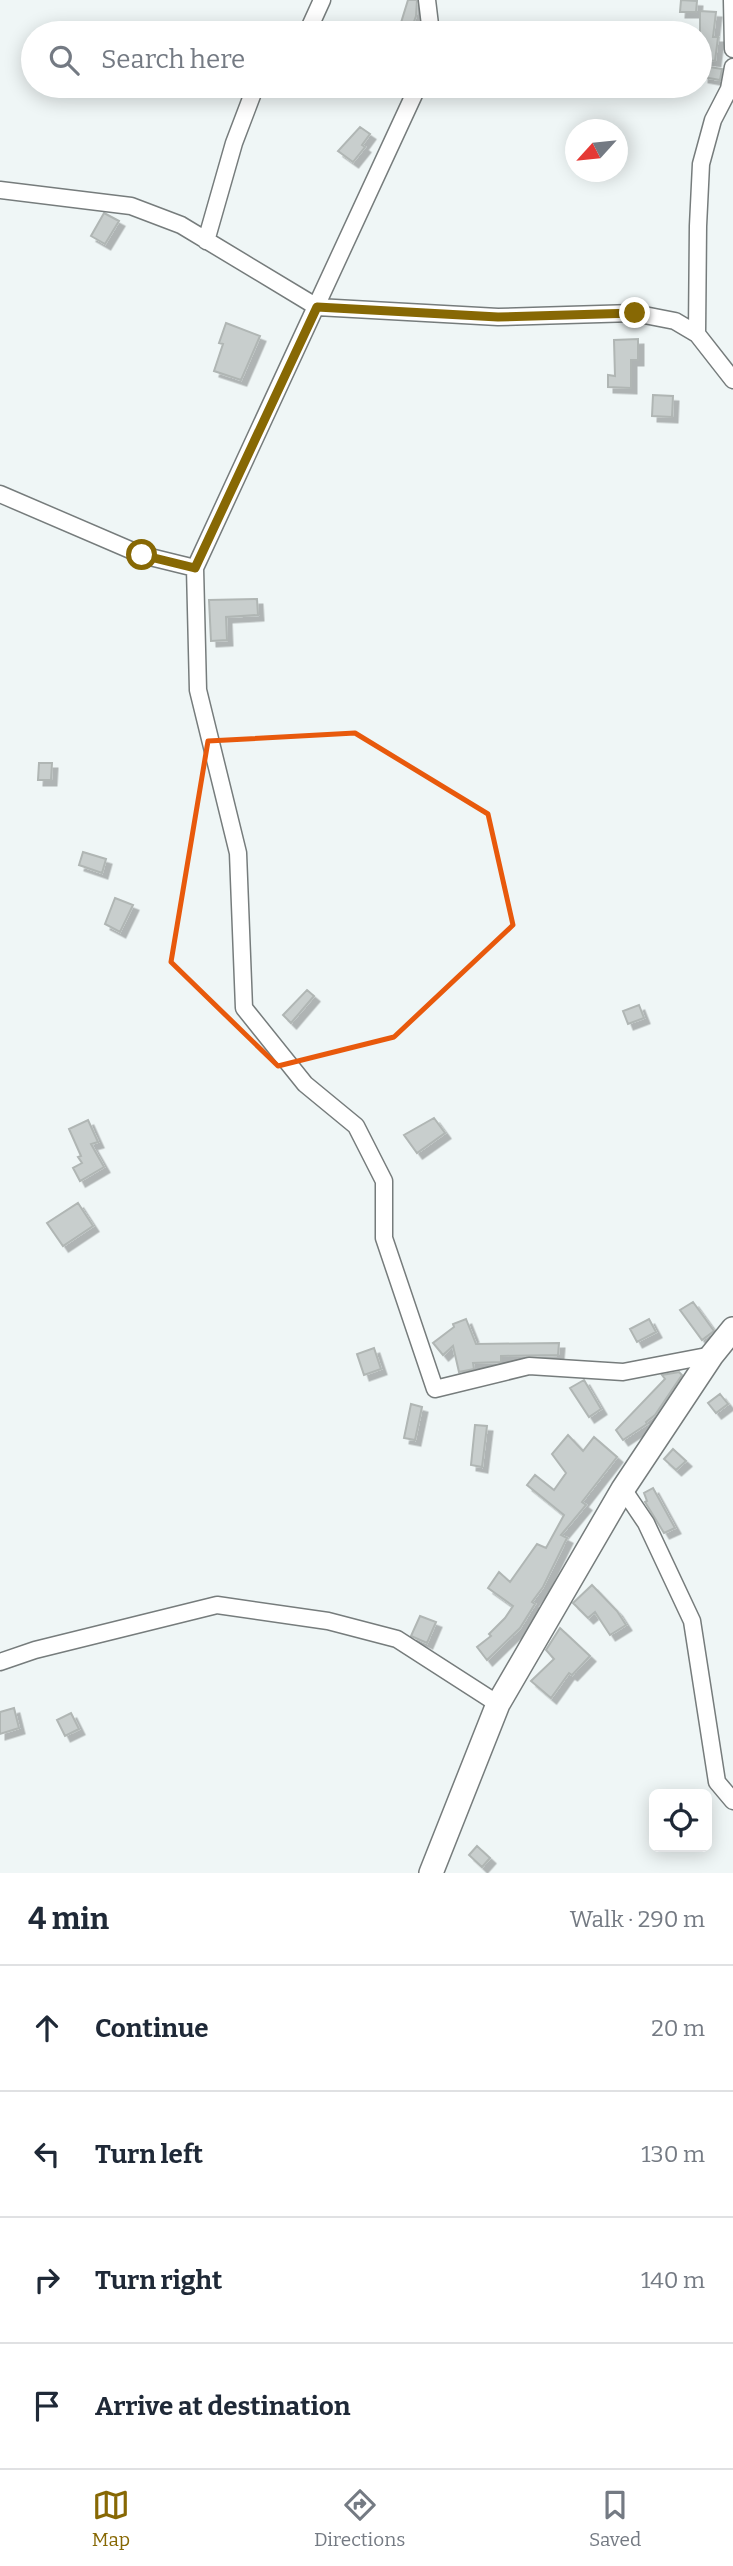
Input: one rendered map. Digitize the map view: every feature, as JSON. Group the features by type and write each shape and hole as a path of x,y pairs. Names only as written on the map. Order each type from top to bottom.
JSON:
{"street":[{"path":"312,21 322,0"},
{"path":"427,0 430,21"},
{"path":"732,0 733,49"},
{"path":"697,334 701,163 713,120 729,89 733,66"},
{"path":"206,242 234,143 251,98"},
{"path":"413,98 195,568 198,690 238,853 244,1008 305,1084 356,1126 384,1181 384,1238 435,1389 529,1366 624,1372 712,1355"},
{"path":"0,190 131,206 181,225 317,307 498,317 635,313 675,321 697,334 733,380"},
{"path":"0,494 142,555 195,568"},
{"path":"431,1873 498,1704 623,1489 712,1355 733,1329"},
{"path":"623,1489 646,1522 692,1621 718,1782 733,1801"},
{"path":"0,1662 35,1650 217,1605 328,1621 397,1639 498,1704"}],"highlighted area":[{"path":"355,733 488,814 513,925 394,1037 278,1066 171,962 208,741"}],"building":[{"path":"408,0 417,0 414,21 402,21"},
{"path":"681,0 697,1 696,12 680,12"},
{"path":"700,11 716,12 713,37 718,37 715,61 712,61 712,21 700,21"},
{"path":"712,67 722,69 720,80 712,79"},
{"path":"360,127 370,134 362,145 365,147 353,162 338,151"},
{"path":"104,213 119,221 105,244 91,236"},
{"path":"226,323 260,336 241,380 214,371 223,344 219,343"},
{"path":"638,339 638,360 631,360 631,388 608,387 608,375 615,376 614,340"},
{"path":"653,395 673,396 672,417 652,416"},
{"path":"257,599 258,615 226,617 227,640 211,641 209,600"},
{"path":"39,763 52,763 51,780 38,780"},
{"path":"83,852 106,859 102,873 79,865"},
{"path":"115,898 133,905 120,932 105,924"},
{"path":"307,990 314,996 291,1023 283,1015"},
{"path":"639,1005 644,1018 628,1024 623,1011"},
{"path":"434,1118 445,1133 417,1153 404,1135"},
{"path":"88,1120 98,1142 91,1144 104,1167 80,1181 73,1168 82,1163 78,1157 81,1156 69,1129"},
{"path":"78,1203 93,1226 63,1246 47,1223"},
{"path":"693,1302 714,1331 702,1340 680,1310"},
{"path":"466,1319 476,1344 559,1343 558,1355 501,1356 501,1362 473,1363 474,1369 459,1372 453,1346 443,1355 433,1343 454,1327 453,1324"},
{"path":"649,1319 656,1332 637,1342 630,1329"},
{"path":"374,1348 381,1369 364,1375 357,1354"},
{"path":"679,1372 682,1375 655,1415 647,1424 623,1440 616,1430 665,1379 662,1375"},
{"path":"584,1380 601,1409 589,1417 570,1388"},
{"path":"720,1394 728,1404 716,1413 708,1403"},
{"path":"411,1404 422,1407 415,1440 404,1438"},
{"path":"475,1425 487,1426 482,1467 471,1465"},
{"path":"568,1435 583,1451 594,1437 617,1457 582,1502 586,1505 561,1535 567,1538 543,1587 532,1602 535,1604 520,1628 487,1660 477,1647 491,1636 489,1634 513,1606 488,1588 499,1572 510,1582 537,1544 546,1548 564,1515 527,1485 535,1475 554,1490 566,1473 552,1454"},
{"path":"673,1449 686,1461 676,1470 664,1459"},
{"path":"653,1488 675,1528 664,1533 645,1502 644,1493"},
{"path":"592,1585 617,1611 626,1625 610,1635 595,1612 588,1618 573,1603"},
{"path":"420,1616 436,1622 427,1643 411,1636"},
{"path":"560,1628 590,1656 572,1675 569,1673 551,1698 531,1681 554,1659 546,1650"},
{"path":"14,1708 19,1728 0,1734 0,1712"},
{"path":"71,1713 79,1729 65,1736 57,1720"},
{"path":"477,1846 490,1858 482,1867 469,1855"}],"route":[{"path":"142,555 195,568 317,307 498,317 635,313"}]}
